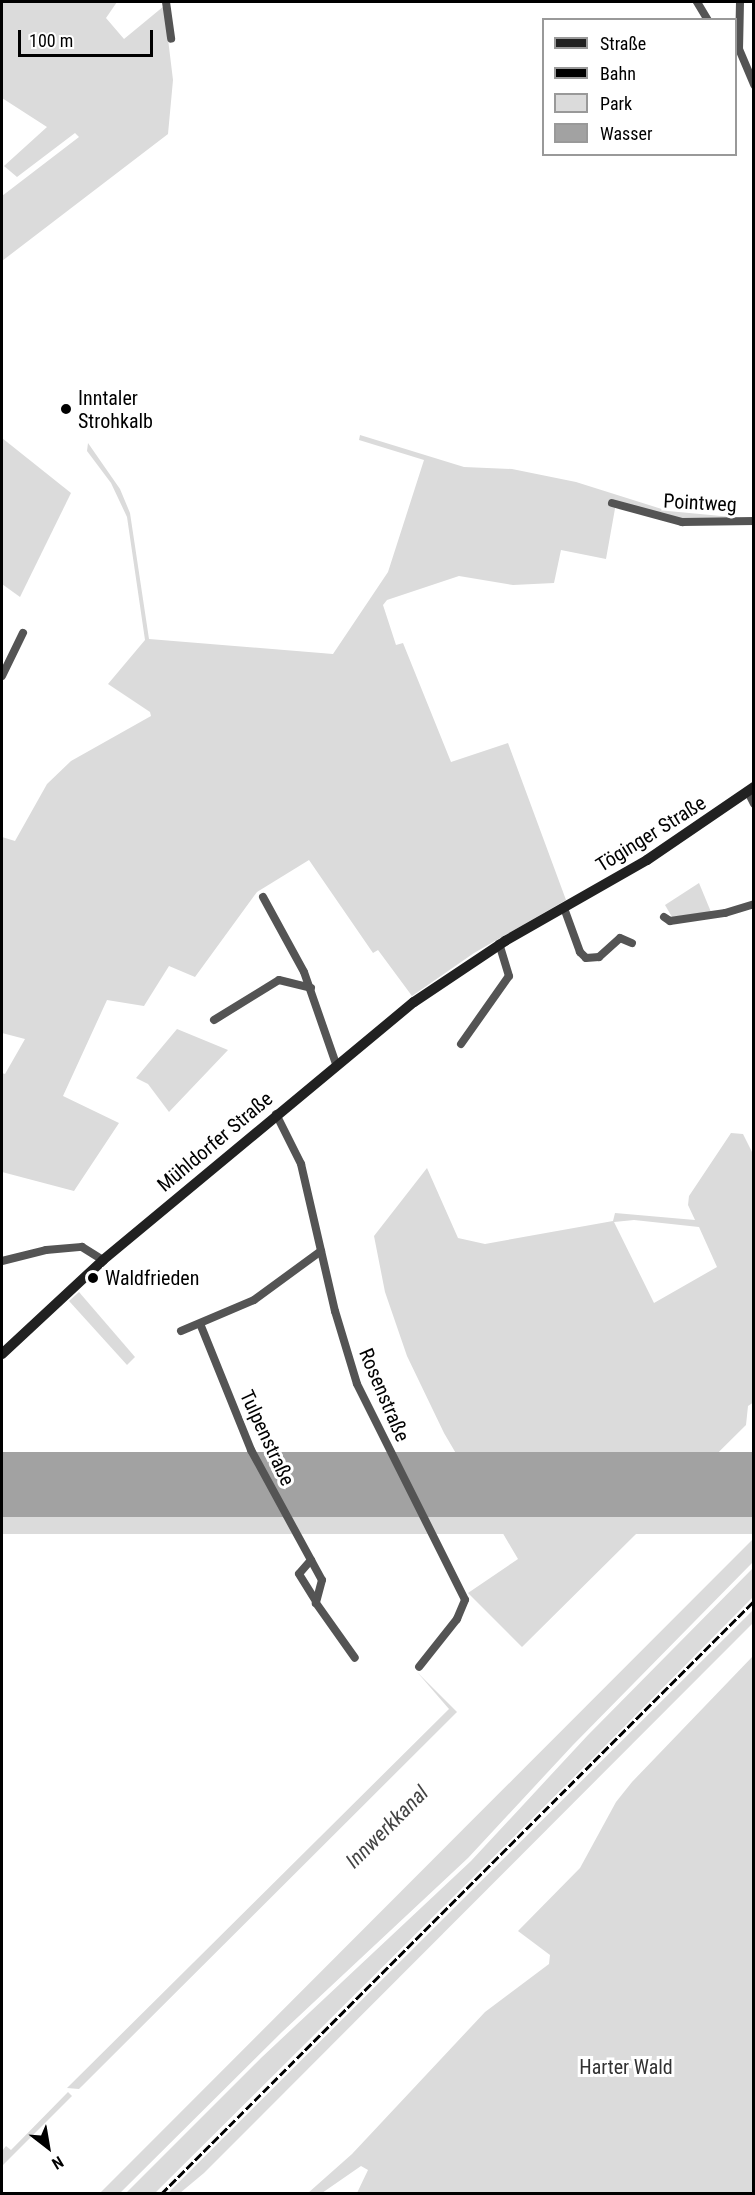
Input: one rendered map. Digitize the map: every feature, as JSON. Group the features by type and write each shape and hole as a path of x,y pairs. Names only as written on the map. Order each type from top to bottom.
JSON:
{"street":[{"path":"166,2 171,39"},
{"path":"697,2 707,18"},
{"path":"737,23 740,2"},
{"path":"737,36 741,58 753,85"},
{"name":"Pointweg","path":"612,503 682,522 753,521"},
{"path":"2,676 23,633"},
{"path":"751,790 753,804"},
{"name":"Töginger Straße","path":"350,1052 442,981 647,860 751,790"},
{"path":"263,897 311,988 336,1064"},
{"path":"664,917 670,921 725,913 753,904"},
{"path":"564,908 580,952 586,958 599,957 620,938 632,943"},
{"path":"461,1044 509,976 500,945"},
{"path":"214,1020 279,980 311,988"},
{"name":"Mühldorfer Straße","path":"2,1354 103,1260 350,1052"},
{"name":"Rosenstraße","path":"276,1114 301,1164 321,1251 362,1396 465,1600 457,1619 418,1667"},
{"path":"2,1261 46,1250 82,1248 103,1260"},
{"path":"181,1331 201,1326 254,1300 321,1251"},
{"name":"Tulpenstraße","path":"201,1326 251,1450 322,1580 315,1600"},
{"path":"311,1560 299,1574 355,1658"}],"green space":[{"path":"2,2 117,2 106,18 124,39 164,6 173,80 168,134 2,261 2,196 79,137 75,133 17,177 4,166 47,127 2,98"},
{"path":"360,435 464,467 512,469 576,482 668,511 753,519 667,518 616,503 606,559 561,550 554,583 513,585 459,576 387,600 383,605 396,645 403,643 451,762 508,743 566,900 474,953 412,996 378,950 373,953 309,860 257,892 195,977 169,966 144,1006 107,1000 63,1096 119,1123 74,1191 2,1172 2,1073 5,1074 25,1039 2,1033 2,837 15,841 47,784 71,761 151,716 150,712 108,684 145,640 127,517 111,483 87,451 88,443 120,489 130,513 149,639 333,654 388,572 424,460 359,440"},
{"path":"2,438 71,493 20,597 2,584"},
{"path":"699,883 711,912 672,917 665,905"},
{"path":"177,1029 228,1050 169,1112 148,1084 136,1078"},
{"path":"731,1133 743,1134 753,1154 754,1402 748,1406 746,1425 522,1647 468,1593 518,1559 444,1433 407,1356 385,1292 374,1236 427,1168 458,1238 485,1244 613,1221 615,1213 695,1220 688,1205 689,1196","holes":["634,1220 699,1227 717,1267 654,1303 614,1222"]},
{"path":"79,1292 135,1357 127,1365 69,1301"},
{"path":"2,1517 753,1517 753,1534 2,1534"},
{"path":"753,1539 753,1562 573,1745 468,1858 283,2031 120,2193 100,2193"},
{"path":"753,1568 753,1597 594,1757 155,2193 126,2193 261,2058 471,1861 588,1735"},
{"path":"753,1610 753,1623 204,2173 180,2193 168,2193"},
{"name":"Harter Wald","path":"753,1656 753,2193 357,2193 368,2170 361,2166 322,2193 308,2193 352,2154 485,2012 549,1964 550,1955 518,1931 580,1868 616,1802 632,1782"},
{"path":"417,1672 457,1712 79,2089 67,2088 449,1709"},
{"path":"68,2092 72,2096 2,2166 2,2151 6,2146 11,2150"}],"water":[{"path":"2,1452 753,1452 753,1517 2,1517"}],"railway":[{"path":"161,2194 754,1601"}],"place":[{"name":"Inntaler Strohkalb","path":"66,409"},
{"name":"Waldfrieden","path":"93,1278"}],"water label":[{"name":"Innwerkkanal","path":"387,1827"}]}
